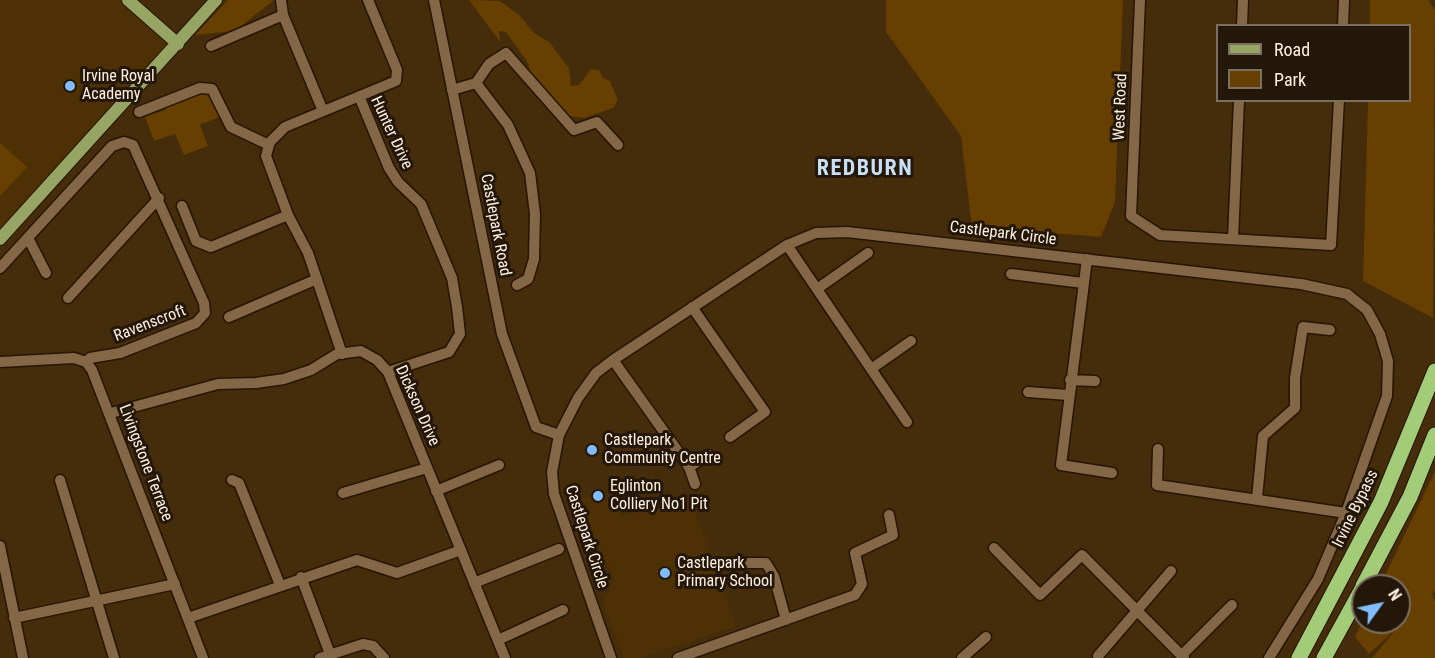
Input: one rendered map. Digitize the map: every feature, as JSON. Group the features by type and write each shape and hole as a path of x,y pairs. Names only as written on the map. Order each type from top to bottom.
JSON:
{"highway":[{"name":"Irvine Bypass","path":"1299,658 1381,502 1435,371"},
{"path":"1369,574 1410,497 1435,435"},
{"path":"1324,658 1351,608"}],"main road":[{"path":"128,0 178,44"},
{"path":"0,239 216,0"}],"street":[{"path":"281,0 283,15 323,111"},
{"path":"359,96 396,81 397,70 368,0"},
{"name":"Castlepark Road","path":"434,0 502,334 536,427 560,435"},
{"name":"West Road","path":"1140,0 1131,216 1160,235 1233,239"},
{"path":"1242,24 1243,0"},
{"path":"1342,24 1344,0"},
{"path":"211,46 283,15"},
{"path":"452,90 476,83 489,64 506,53 574,130 597,122 618,145"},
{"path":"476,83 508,125 530,172 535,214 534,260 528,279 517,285"},
{"path":"111,413 218,384 284,379 311,370 342,354 327,317 308,253 288,215 266,156 269,145 231,127 217,94 212,88 200,88 139,112"},
{"name":"Hunter Drive","path":"269,145 285,128 359,96 389,168 398,182 421,204 452,278 460,334 448,351 388,372"},
{"path":"1239,102 1233,239 1331,245 1339,102"},
{"name":"Ravenscroft","path":"28,238 112,146 129,142 133,145 159,198 204,303 203,317 196,323 120,353 90,358 86,362"},
{"path":"68,298 159,198"},
{"path":"182,206 196,241 211,247 288,215"},
{"name":"Castlepark Circle","path":"611,658 554,494 552,472 560,435 578,398 596,373 613,360 787,245 816,233 848,232 1301,284 1347,294 1367,310 1380,334 1388,362 1387,396 1346,513 1318,579 1269,658"},
{"path":"0,268 28,238 46,273"},
{"path":"787,245 908,422"},
{"path":"817,289 868,253"},
{"path":"1087,259 1068,395 1061,465 1112,473"},
{"path":"1011,274 1083,284"},
{"path":"229,317 317,279"},
{"path":"692,308 765,412 730,437"},
{"path":"1257,498 1263,436 1295,408 1295,378 1303,327 1330,330"},
{"path":"871,369 911,341"},
{"name":"Dickson Drive","path":"342,354 361,351 377,360 388,372 505,658"},
{"path":"0,362 74,358 86,362"},
{"path":"613,360 689,468 695,484"},
{"name":"Livingstone Terrace","path":"86,362 92,370 111,413 120,444 203,658"},
{"path":"1070,380 1095,381"},
{"path":"1028,392 1068,395"},
{"path":"1158,449 1157,485 1346,513"},
{"path":"689,468 709,455"},
{"path":"436,491 499,465"},
{"path":"343,493 427,468"},
{"path":"60,480 114,658"},
{"path":"232,480 239,483 280,585"},
{"path":"678,658 855,595 862,584 855,553 893,535 889,515"},
{"path":"0,546 5,601 14,618 23,658"},
{"path":"994,548 1040,595 1082,555 1183,657 1232,605"},
{"path":"474,583 559,549"},
{"path":"188,618 301,577 357,560 397,573 461,550"},
{"path":"746,563 766,563 774,576 786,620"},
{"path":"1098,656 1171,571"},
{"path":"301,577 325,656 363,644 374,646 384,658"},
{"path":"14,618 175,584"},
{"path":"498,640 563,610"},
{"path":"962,658 986,637"}],"shaded area":[{"name":"Irvine Royal Academy","path":"0,0 127,0 178,44 0,240"},
{"name":"Castlepark Primary School","path":"588,496 613,502 623,516 690,496 736,626 640,658 624,658 603,603 614,580 610,567 590,550 585,556 572,504"}],"green space":[{"path":"228,0 274,0 235,31 195,35"},
{"path":"469,0 500,1 519,15 534,33 549,42 569,68 571,86 579,85 591,69 599,70 603,78 610,81 618,100 613,108 584,118 569,116 530,71 528,63 506,32 499,31 500,42"},
{"path":"886,0 1123,0 1115,202 1101,237 972,227 961,136 886,32"},
{"path":"1370,0 1428,0 1435,10 1433,318 1363,281 1368,102 1411,102 1411,24 1370,24"},
{"path":"206,90 212,95 221,116 200,125 208,146 184,155 175,134 154,141 145,117 165,110 167,105"},
{"path":"0,143 27,167 0,196"},
{"path":"1435,471 1435,591 1432,594 1435,602 1435,658 1372,658 1392,634 1411,634 1411,574 1386,574"},
{"path":"1356,634 1391,634 1369,654 1355,637"}],"place":[{"name":"Irvine Royal Academy","path":"70,86"},
{"name":"Castlepark Community Centre","path":"592,450"},
{"name":"Eglinton Colliery No1 Pit","path":"598,496"},
{"name":"Castlepark Primary School","path":"665,573"}],"district":[{"name":"REDBURN","path":"865,169"}]}
